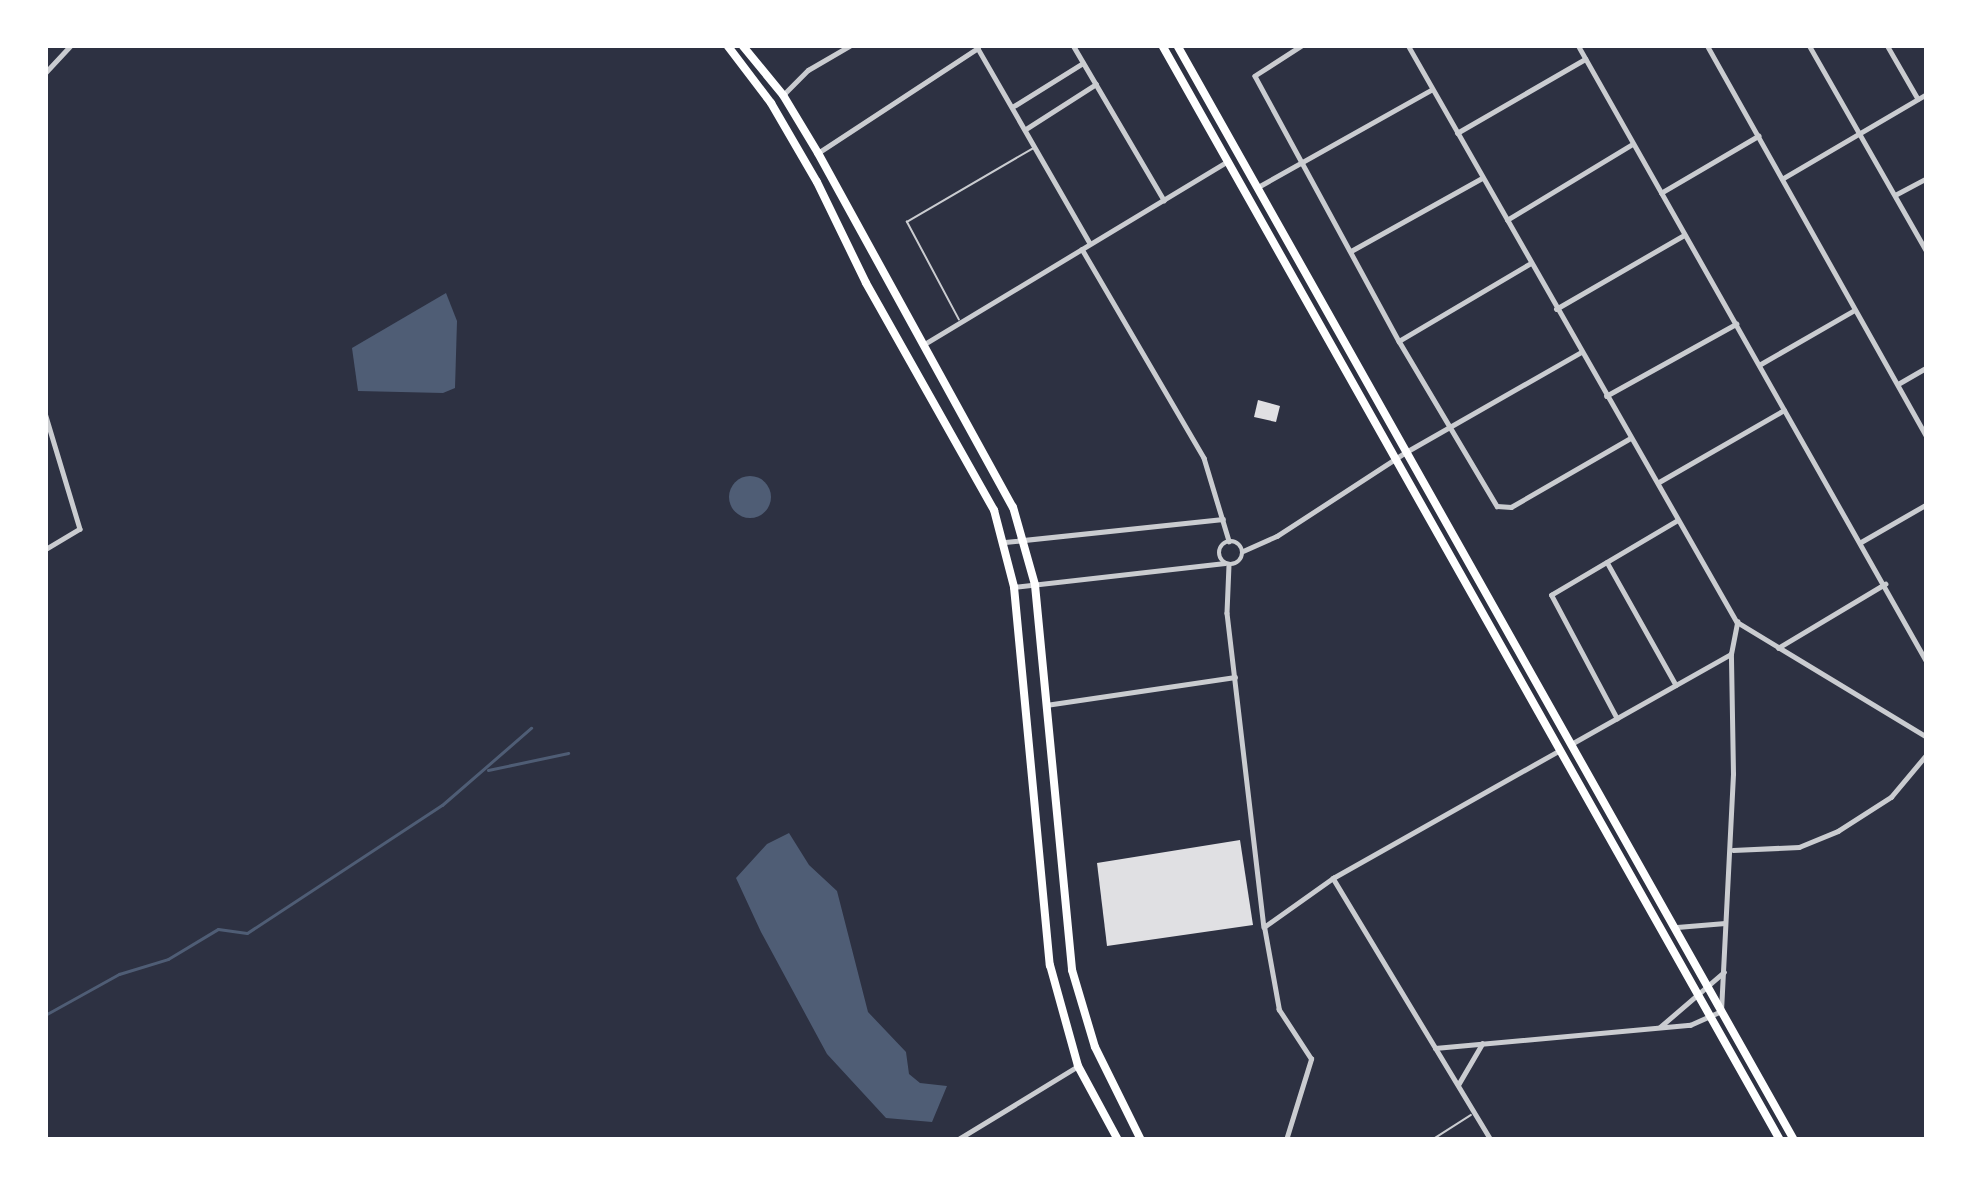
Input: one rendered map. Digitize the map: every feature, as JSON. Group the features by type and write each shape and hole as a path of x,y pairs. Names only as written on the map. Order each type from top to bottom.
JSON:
{"main road":[{"path":"727,45 771,103 818,182 866,283 994,510 1014,587 1045,933 1078,1066 1118,1140"},
{"path":"742,45 783,95 818,153 999,478 1023,538 1035,585 1072,970 1100,1059 1141,1140"},
{"path":"1162,45 1396,458 1674,927 1794,1140"},
{"path":"1177,45 1406,452 1780,1140"}],"street":[{"path":"45,73 70,45"},
{"path":"783,95 808,70 850,45"},
{"path":"1073,45 1164,200"},
{"path":"1303,45 1256,76 1399,340 1497,506 1511,507 1630,438"},
{"path":"1408,45 1737,622 1927,737"},
{"path":"1578,45 1927,662"},
{"path":"1706,45 1927,436"},
{"path":"1809,45 1927,252"},
{"path":"1887,45 1918,99"},
{"path":"818,153 977,46 1090,244"},
{"path":"1457,133 1585,58"},
{"path":"1013,106 1084,63"},
{"path":"1026,129 1096,84"},
{"path":"1256,188 1431,90"},
{"path":"1782,179 1927,94"},
{"path":"1661,194 1758,136"},
{"path":"1507,220 1633,144"},
{"path":"923,345 1226,162"},
{"path":"1350,251 1482,178"},
{"path":"1895,195 1927,178"},
{"path":"1556,309 1684,235"},
{"path":"1082,249 1204,458 1229,542 1243,551"},
{"path":"1399,340 1531,263"},
{"path":"1759,365 1856,310"},
{"path":"1606,396 1736,324"},
{"path":"1243,551 1277,536 1396,458 1581,352"},
{"path":"1898,384 1927,367"},
{"path":"1657,483 1784,410"},
{"path":"45,413 80,529 45,550"},
{"path":"1861,542 1927,504"},
{"path":"1005,542 1223,519"},
{"path":"1617,720 1551,595 1678,520"},
{"path":"1229,542 1220,551 1227,564 1227,614 1264,927 1279,1010 1311,1059 1286,1140"},
{"path":"1014,587 1227,564 1241,560 1243,551"},
{"path":"1607,562 1676,685"},
{"path":"1778,648 1885,584"},
{"path":"1435,1048 1659,1028 1712,1018 1721,1011 1730,850 1731,654 1737,622"},
{"path":"1264,927 1333,878 1731,654"},
{"path":"1046,705 1234,677"},
{"path":"1730,850 1799,847 1838,831 1891,797 1927,754"},
{"path":"1333,878 1491,1140"},
{"path":"1674,927 1725,923"},
{"path":"1659,1028 1724,972"},
{"path":"1458,1085 1482,1044"},
{"path":"957,1140 1078,1066"}],"lane":[{"path":"960,323 907,222 1036,147"},
{"path":"1432,1140 1474,1113"}],"water":[{"path":"446,293 457,321 455,388 443,393 358,391 352,348"},
{"path":"750,476 765,482 771,497 765,512 750,518 735,512 729,497 735,482"},
{"path":"789,833 809,865 837,891 868,1012 906,1052 909,1074 920,1083 947,1086 932,1122 886,1118 827,1054 761,932 736,878 767,844"}],"building":[{"path":"1258,400 1280,406 1276,422 1254,417"},
{"path":"1240,840 1253,925 1107,946 1097,863"}],"waterway":[{"path":"45,1015 119,974 168,959 218,929 247,933 442,805 531,728"},
{"path":"488,770 568,753"}]}
